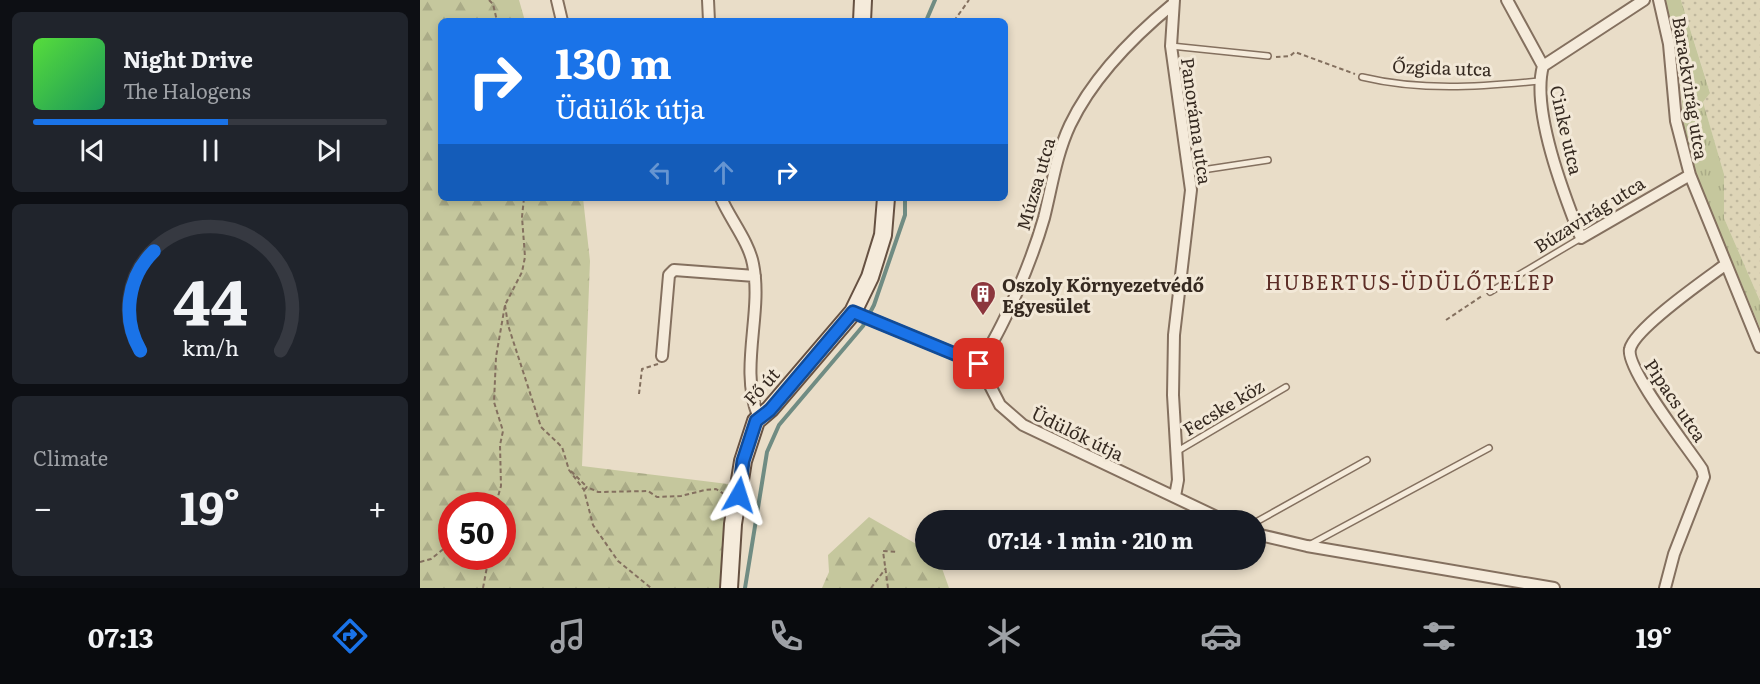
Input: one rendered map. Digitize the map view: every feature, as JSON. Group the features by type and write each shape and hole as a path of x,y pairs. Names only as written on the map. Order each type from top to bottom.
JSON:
{"main road":[{"path":"862,18 863,0"},
{"name":"Fő út","path":"729,588 733,524 743,461 756,421 770,410 857,314 883,235 886,201"}],"street":[{"path":"557,0 561,18"},
{"path":"708,0 710,18"},
{"name":"Cinke utca","path":"1507,0 1543,66 1539,81 1548,137 1568,205 1581,238"},
{"path":"1543,66 1644,0"},
{"name":"Barackvirág utca","path":"1659,0 1669,44 1676,121 1690,175 1760,347"},
{"name":"Panoráma utca","path":"1173,2 1171,46 1190,172 1190,206 1174,335 1175,453 1178,480 1174,496"},
{"name":"Múzsa utca","path":"979,364 1018,286 1037,239 1057,156 1070,124 1096,84 1173,2"},
{"name":"Búzavirág utca","path":"1581,238 1690,175"},
{"path":"723,201 753,261 755,276 751,353 753,399 758,416 756,421"},
{"name":"Pipacs utca","path":"1665,588 1674,554 1704,477 1691,452 1637,375 1629,356 1630,349 1639,335 1666,310 1725,265"},
{"path":"662,356 669,275 674,270 755,276"},
{"path":"857,314 979,364"},
{"name":"Üdülők útja","path":"979,364 1000,405 1023,425 1203,510"},
{"path":"1266,536 1307,546 1554,588"}],"lane":[{"path":"1171,46 1268,56"},
{"name":"Őzgida utca","path":"1362,77 1411,86 1442,87 1539,81"},
{"path":"1190,172 1268,160"},
{"name":"Búzavirág utca","path":"1490,292 1581,238"},
{"name":"Fecske köz","path":"1175,453 1286,387"},
{"path":"1307,546 1489,448"},
{"path":"1266,516 1367,460"}],"path":[{"path":"489,0 494,4 496,18"},
{"path":"956,18 969,0"},
{"path":"1268,56 1286,57 1295,52 1362,77"},
{"path":"499,492 500,445 503,431 494,402 496,357 505,305 522,272 525,257 522,217 524,201"},
{"path":"1446,320 1490,292"},
{"path":"505,305 508,325 541,427 562,447 569,470 584,490 593,525 618,561 651,588"},
{"path":"639,394 642,369 655,366 662,356"},
{"path":"569,470 577,474 587,487 598,492 648,491 657,497 681,496 691,492 716,489 738,502"},
{"path":"584,490 587,487"},
{"path":"888,588 883,551 897,552"},
{"path":"420,562 431,559 438,553"},
{"path":"871,588 885,568"},
{"path":"483,588 486,570"}],"shaded area":[{"path":"1681,0 1760,0 1760,301 1724,218 1724,174 1703,102 1710,92"}],"green space":[{"path":"420,0 519,0 524,18 438,18 438,201 583,201 590,261 582,466 736,485 724,588 420,588"},
{"path":"1664,0 1681,0 1710,93 1703,102 1724,174 1724,218 1760,301 1760,328 1686,151 1677,41"},
{"path":"869,517 915,543 915,570 943,570 949,588 822,588 829,572 828,555"}],"waterway":[{"path":"927,18 935,0"},
{"path":"745,588 767,452 779,425 863,326 874,305 905,215 905,201"}],"place":[{"name":"Oszoly Környezetvédő Egyesület","path":"983,317"}],"district":[{"name":"HUBERTUS-ÜDÜLŐTELEP","path":"1410,281"}],"route":[{"path":"739,495 743,461 756,421 770,410 779,396 853,312 979,364"}]}
